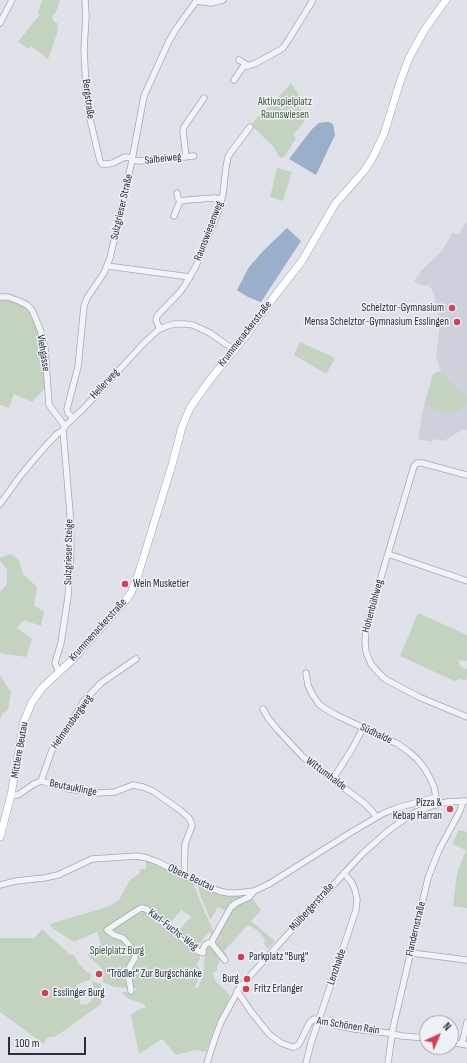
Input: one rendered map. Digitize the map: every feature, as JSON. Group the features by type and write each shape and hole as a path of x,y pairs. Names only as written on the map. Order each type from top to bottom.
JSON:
{"main road":[{"name":"Krummenackerstraße","path":"59,672 74,658 131,593 170,471 180,431 190,408 217,370 249,332 302,261 336,204 364,171 372,159 384,134 410,58 425,29 446,0"},
{"name":"Mittlere Beutau","path":"1,832 11,795 25,718 38,692 59,672"}],"street":[{"name":"Bergstraße","path":"85,0 86,16 84,49 86,90 90,119 100,161 103,164 110,164 125,157 132,159"},
{"name":"Sulzgrieser Straße","path":"73,418 68,413 67,409 78,367 84,306 87,298 107,266 112,253 147,88 172,36 197,0"},
{"path":"197,0 211,3 223,0"},
{"path":"234,80 241,69 266,58 283,48 313,0"},
{"path":"0,23 9,1"},
{"path":"239,60 247,66"},
{"path":"186,156 183,131 184,127 204,98"},
{"name":"Raunswiesenweg","path":"160,329 156,316 180,292 190,277 200,256 222,199 228,157 250,127"},
{"name":"Salbeiweg","path":"132,159 140,162 194,156"},
{"path":"174,216 180,201 177,193"},
{"path":"180,201 214,198 222,199"},
{"path":"107,266 190,277"},
{"name":"Viehgasse","path":"0,297 8,297 32,310 40,329 45,348 49,405 64,428"},
{"name":"Hellerweg","path":"0,504 27,467 55,436 144,343 160,329 176,324 193,325 234,350"},
{"name":"Sulzgrieser Steige","path":"59,672 55,666 55,663 61,643 68,597 71,548 64,428"},
{"name":"Hohenbühlweg","path":"467,475 422,463 415,465 365,634 365,644 369,660 377,671 388,681 424,699 467,717"},
{"path":"388,554 467,581"},
{"name":"Helmensbergweg","path":"41,781 52,750 81,705 101,683 136,659"},
{"name":"Südhalde","path":"306,673 309,688 319,704 331,712 398,744 409,752 429,776 437,801"},
{"name":"Wittumhalde","path":"263,709 268,718 279,728 303,757 364,803 376,817"},
{"path":"333,780 363,728"},
{"name":"Beutauklinge","path":"11,795 18,795 41,781 69,789 99,793 115,792 133,785 143,787 157,793 180,810 189,818 191,822 192,826 185,844 184,875"},
{"name":"Obere Beutau","path":"0,885 10,882 58,875 92,859 138,856 158,862 210,888 225,892 237,893 254,891 269,884 376,817 397,808 432,798 437,801"},
{"name":"Mülbergerstraße","path":"209,1062 214,1041 221,1022 237,992 247,979 372,844 401,821 437,801 465,801"},
{"name":"Flandernstraße","path":"388,1063 392,1034 428,878 439,850 465,801"},
{"name":"Lenzhalde","path":"306,1063 309,1048 357,906 354,886 344,873"},
{"path":"225,960 212,943 231,907 236,902 250,897 254,891"},
{"name":"Karl-Fuchs-Weg","path":"130,991 128,973 130,965 135,958 135,952 122,938 107,930 139,909 146,909 196,950 203,953 205,946 208,943 212,943"},
{"path":"411,954 467,960"},
{"name":"Am Schönen Rain","path":"237,992 267,1032 276,1040 294,1048 301,1041 314,1019 344,1027 419,1037"},
{"path":"465,1045 467,1022"}],"shaded area":[{"name":"Schelztor-Gymnasium","path":"467,221 467,395 442,372 439,366 436,356 440,323 434,293 429,286 417,284 414,281 420,272 442,251 452,233 459,234"},
{"path":"467,403 467,430 463,429 444,441 434,439 432,442 418,439 424,405 445,413 459,411"}],"green space":[{"path":"43,0 60,0 57,10 52,17 58,24 57,34 48,59 31,46 29,49 18,42 40,15 38,13"},
{"name":"Aktivspielplatz Raunswiesen","path":"291,83 303,101 298,106 307,118 293,135 296,138 285,156 281,158 273,146 254,128 252,124"},
{"path":"277,168 292,172 283,201 270,197"},
{"path":"0,298 20,303 29,310 35,322 42,344 45,388 32,402 14,394 9,408 0,405"},
{"path":"300,342 335,358 326,374 294,355"},
{"path":"439,371 467,395 467,403 459,411 445,413 424,405 433,374"},
{"path":"10,554 19,560 23,574 37,587 34,606 44,611 41,626 24,620 17,628 32,639 26,657 0,653 0,592 7,584 7,570 0,558"},
{"path":"418,613 467,635 467,661 458,660 461,667 467,669 465,681 460,679 454,681 400,656"},
{"path":"0,675 11,692 8,710 2,714 0,721"},
{"path":"459,830 467,832 467,908 453,906 457,873 466,850 452,844"},
{"name":"Spielplatz Burg","path":"146,860 153,861 193,882 214,933 212,934 209,932 197,947 178,931 192,917 181,910 170,923 148,906 144,910 200,954 200,959 196,965 201,970 201,974 195,987 198,988 203,976 206,948 210,946 212,947 221,958 217,971 213,972 214,978 230,996 206,1052 195,1050 176,1055 162,1039 139,1054 131,1015 142,1008 146,1008 144,1004 129,999 122,993 137,991 135,988 114,987 103,982 103,970 87,954 91,952 100,956 100,939 97,932 74,942 52,928 50,924 110,906 119,900 130,880 139,874 140,869 146,869"},
{"path":"197,884 208,888 247,894 261,910 251,921 275,941 268,949 264,944 264,938 257,930 248,925 224,951 227,954 225,956 215,943 216,937 229,912 218,907 210,919"},
{"path":"42,929 69,955 71,954 75,956 78,963 90,973 91,979 76,985 81,1005 87,1005 94,997 92,981 101,984 102,998 101,1004 62,1032 54,1037 47,1038 44,1044 0,1012 0,938 34,938"}],"water":[{"path":"325,122 333,124 335,135 316,175 289,159 312,129 319,123"},
{"path":"287,228 301,241 261,302 248,297 237,290 249,267"}],"place":[{"name":"Schelztor-Gymnasium","path":"452,308"},
{"name":"Mensa Schelztor-Gymnasium Esslingen","path":"457,322"},
{"name":"Wein Musketier","path":"125,584"},
{"name":"Pizza & Kebap Harran","path":"450,809"},
{"name":"Parkplatz \"Burg\"","path":"241,957"},
{"name":"\"Trödler\" Zur Burgschänke","path":"99,974"},
{"name":"Burg","path":"247,979"},
{"name":"Fritz Erlanger","path":"246,989"},
{"name":"Esslinger Burg","path":"45,993"}]}
